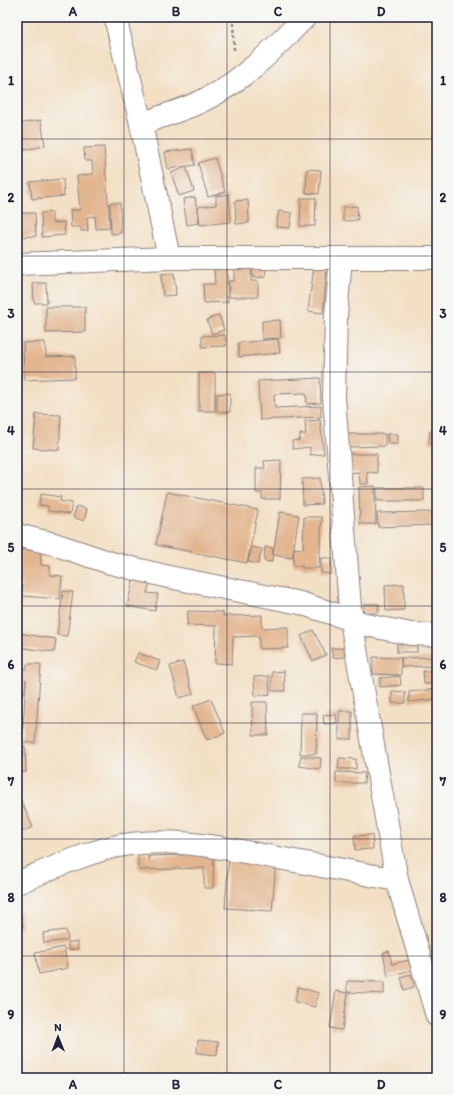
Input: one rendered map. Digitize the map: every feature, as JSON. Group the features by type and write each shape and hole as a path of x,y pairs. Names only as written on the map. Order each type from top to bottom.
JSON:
{"street":[{"path":"115,17 141,124 169,258"},
{"path":"141,124 204,100 228,86 262,60 305,17"},
{"path":"17,264 169,258 437,258"},
{"path":"341,258 336,316 334,397 351,621 397,880 437,1016"},
{"path":"17,535 54,544 111,563 169,577 300,603 351,621 371,626 411,634 437,635"},
{"path":"17,883 72,860 114,847 162,842 186,843 256,854 397,880"}],"building":[{"path":"41,120 45,146 17,151 17,124"},
{"path":"104,147 110,228 96,229 95,216 87,217 88,231 81,231 81,227 71,227 70,210 80,210 77,176 93,174 92,161 85,161 84,148"},
{"path":"192,149 195,165 168,169 165,152"},
{"path":"215,158 225,192 208,197 198,163"},
{"path":"186,167 194,191 179,196 171,173"},
{"path":"307,169 321,170 319,194 306,193"},
{"path":"63,179 64,196 32,199 30,182"},
{"path":"229,194 231,222 200,225 198,207 216,205 216,196"},
{"path":"195,197 199,223 187,225 183,199"},
{"path":"301,198 316,198 315,226 300,226"},
{"path":"248,200 249,223 236,224 235,201"},
{"path":"110,203 120,203 121,233 111,234"},
{"path":"357,206 358,220 343,221 343,207"},
{"path":"279,211 292,213 290,228 276,227"},
{"path":"52,212 52,223 64,222 65,235 42,237 41,213"},
{"path":"19,213 35,213 36,236 17,237"},
{"path":"252,265 265,265 266,277 253,278"},
{"path":"251,266 251,281 258,281 258,297 229,297 229,281 234,281 234,267"},
{"path":"314,267 327,268 323,313 308,311"},
{"path":"227,269 228,302 204,303 203,284 215,284 214,270"},
{"path":"174,273 176,295 163,296 161,274"},
{"path":"33,283 46,283 47,303 34,303"},
{"path":"46,307 85,307 85,332 46,333"},
{"path":"219,315 224,330 212,334 207,320"},
{"path":"280,320 281,338 262,339 262,321"},
{"path":"225,335 226,346 202,347 202,336"},
{"path":"278,339 280,353 239,357 238,343"},
{"path":"45,342 46,357 75,356 75,378 24,380 23,343"},
{"path":"199,373 215,373 215,411 199,411"},
{"path":"320,378 321,403 307,404 306,393 274,394 275,408 321,406 321,417 260,420 258,381"},
{"path":"230,393 230,412 217,412 217,394"},
{"path":"36,414 61,415 59,450 33,448"},
{"path":"320,420 324,454 310,455 310,447 293,449 292,441 300,440 300,434 306,434 305,421"},
{"path":"430,431 437,432 437,444 429,443"},
{"path":"347,434 385,434 385,446 347,447"},
{"path":"387,434 398,434 398,444 388,444"},
{"path":"348,454 377,454 377,473 367,472 368,484 360,484 359,472 348,473"},
{"path":"281,460 280,499 262,499 262,493 256,493 256,468 265,468 264,461"},
{"path":"320,478 322,504 303,505 302,479"},
{"path":"375,486 376,524 360,524 359,487"},
{"path":"377,488 424,488 424,501 377,501"},
{"path":"167,492 258,510 247,563 156,545"},
{"path":"41,494 61,497 60,501 72,503 70,514 48,511 48,506 39,505"},
{"path":"77,506 87,509 84,521 73,517"},
{"path":"280,512 299,515 292,558 273,555"},
{"path":"432,512 433,525 378,527 377,513"},
{"path":"304,517 322,517 319,568 302,568 302,566 293,566 294,548 303,549"},
{"path":"252,547 262,549 258,564 248,562"},
{"path":"265,547 273,548 272,562 264,561"},
{"path":"19,550 40,550 41,565 50,566 50,575 62,576 60,599 22,596 23,586 17,586 17,564 20,564"},
{"path":"321,558 332,558 331,574 321,573"},
{"path":"134,577 150,581 147,593 158,594 155,611 127,606"},
{"path":"404,584 404,610 386,611 385,585"},
{"path":"63,591 73,592 67,636 57,635"},
{"path":"364,604 379,604 378,613 364,613"},
{"path":"188,611 223,612 223,616 262,615 262,628 288,627 288,648 259,649 259,636 233,637 232,664 215,663 216,626 187,625"},
{"path":"313,630 326,655 313,661 301,636"},
{"path":"17,633 56,639 54,652 17,647"},
{"path":"397,635 417,635 417,652 397,652"},
{"path":"331,648 344,648 345,657 333,658"},
{"path":"138,653 160,661 157,670 134,662"},
{"path":"373,657 401,658 401,675 373,674"},
{"path":"437,657 437,666 402,667 401,658"},
{"path":"183,662 193,694 179,698 170,666"},
{"path":"27,664 41,664 35,743 22,742 26,679 25,692 17,691 17,668 27,669"},
{"path":"284,671 285,691 272,691 272,672"},
{"path":"423,671 437,671 437,684 424,684"},
{"path":"269,676 270,694 255,696 254,677"},
{"path":"400,676 401,685 380,687 380,678"},
{"path":"437,689 437,699 409,702 409,692"},
{"path":"392,691 405,692 405,703 392,703"},
{"path":"211,699 225,733 207,740 193,706"},
{"path":"252,702 267,702 268,735 253,735"},
{"path":"339,711 352,711 352,739 339,739"},
{"path":"301,713 317,713 316,754 300,754"},
{"path":"336,714 337,723 324,724 323,715"},
{"path":"25,746 26,772 17,772 17,747"},
{"path":"301,756 321,758 320,769 299,766"},
{"path":"339,758 356,759 356,769 338,769"},
{"path":"336,772 365,773 364,783 336,783"},
{"path":"20,799 33,827 17,834 17,801"},
{"path":"372,835 373,849 355,850 354,836"},
{"path":"148,853 148,860 149,856 214,854 213,888 204,888 204,868 140,870 138,867 138,854"},
{"path":"229,858 276,861 272,911 225,908"},
{"path":"17,897 23,927 17,928"},
{"path":"66,930 68,940 44,943 43,933"},
{"path":"68,942 78,942 78,949 68,950"},
{"path":"64,947 68,968 39,974 35,953"},
{"path":"389,951 392,964 413,959 416,969 388,976 383,953"},
{"path":"411,974 414,987 404,990 401,977"},
{"path":"347,981 384,982 384,994 347,992"},
{"path":"298,987 319,993 315,1007 295,1002"},
{"path":"336,991 348,993 342,1030 330,1028"},
{"path":"198,1040 218,1042 217,1055 197,1053"}]}
